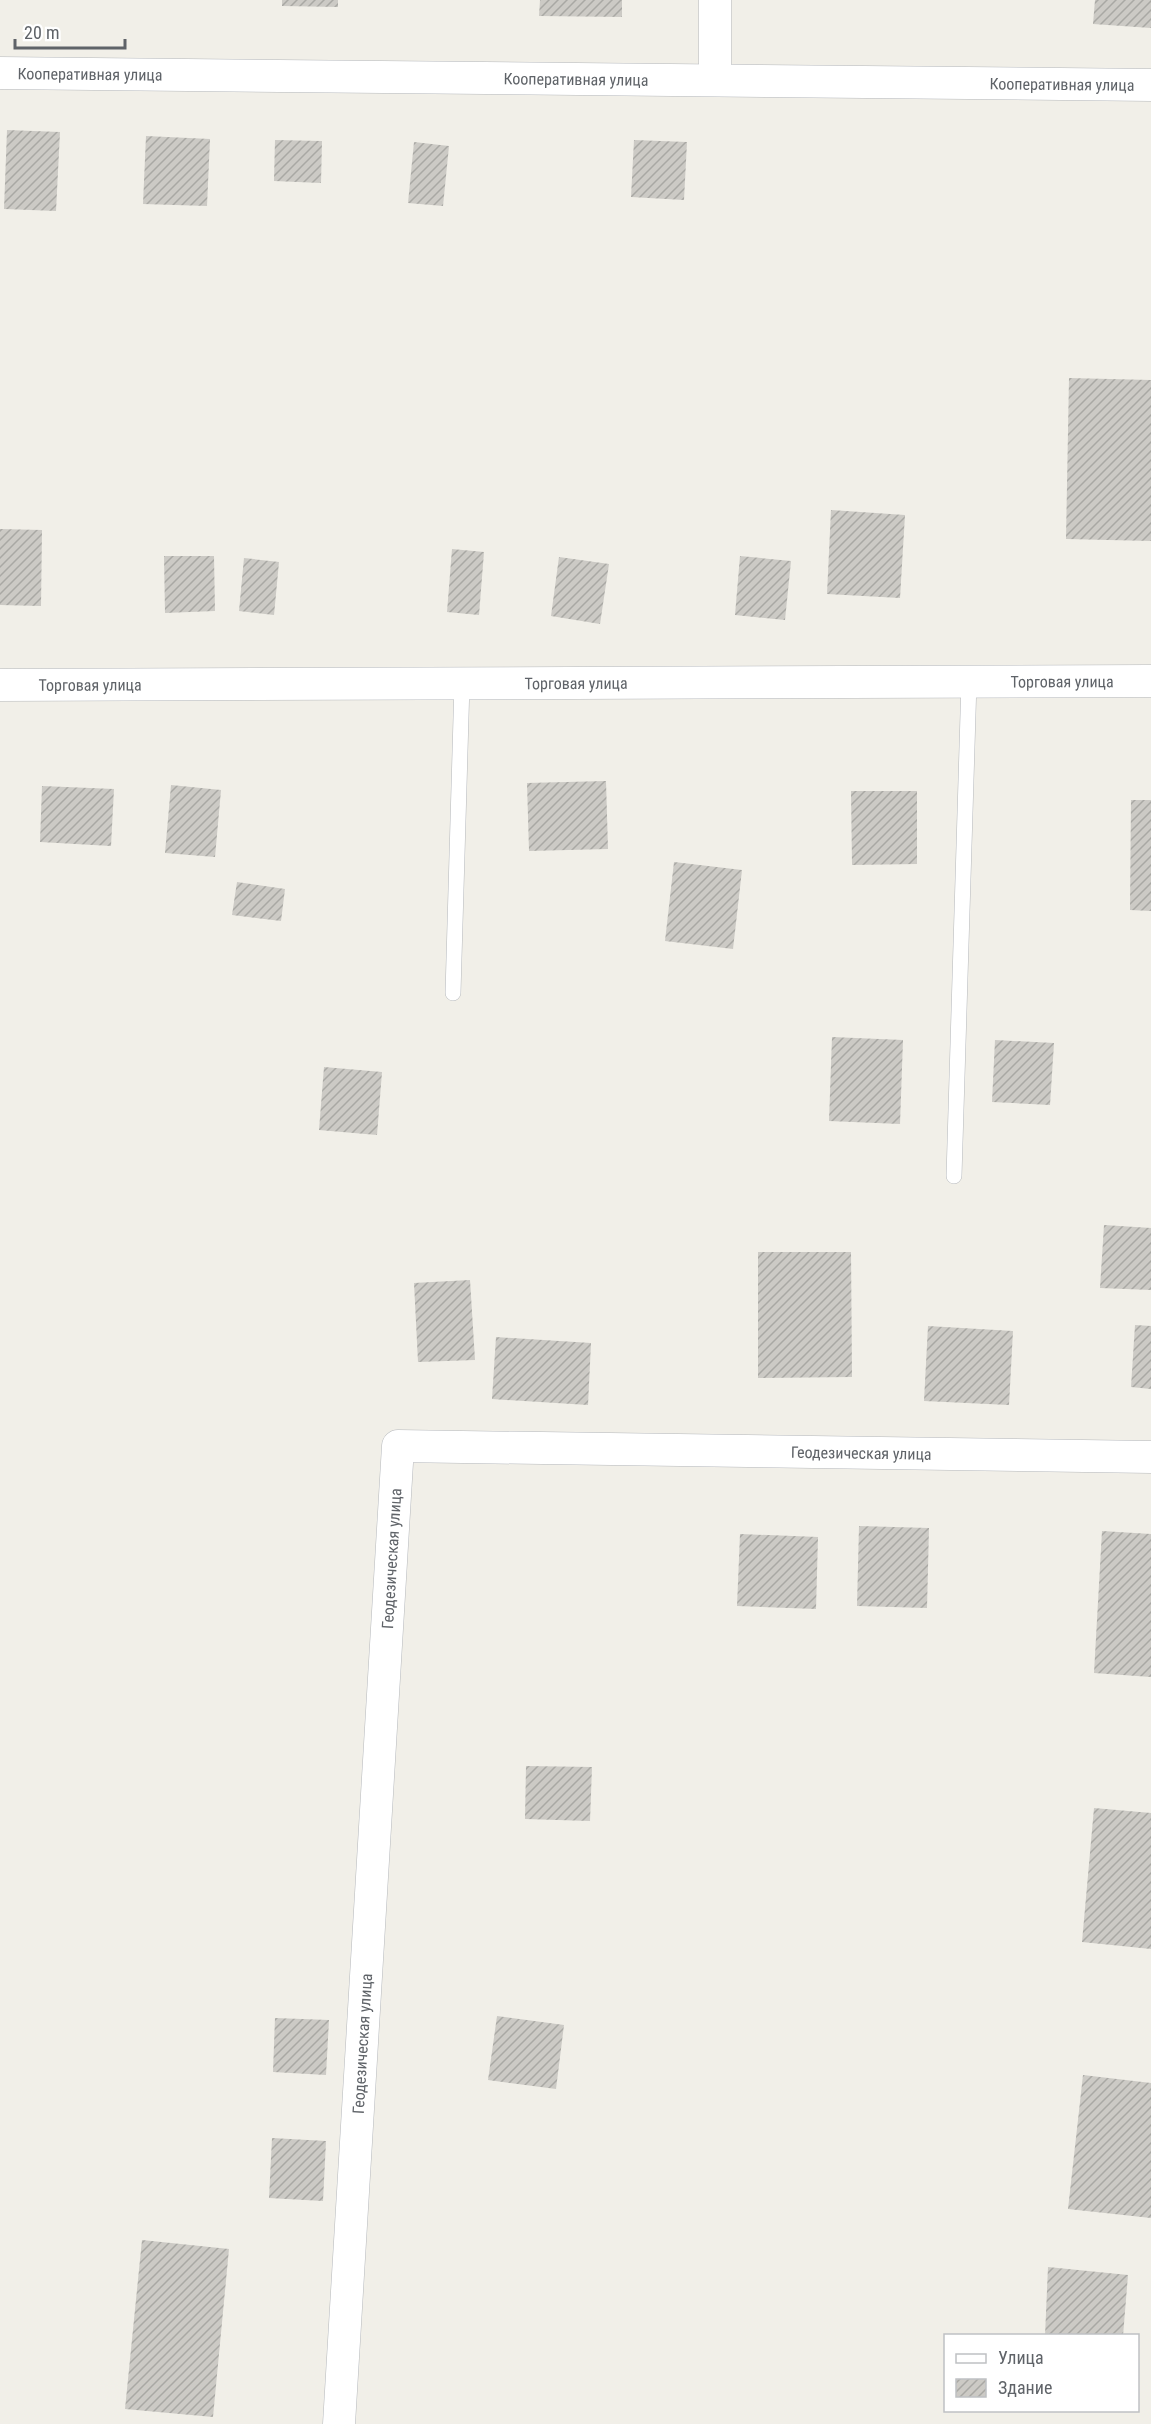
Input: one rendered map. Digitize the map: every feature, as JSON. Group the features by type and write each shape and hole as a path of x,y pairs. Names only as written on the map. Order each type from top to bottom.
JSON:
{"street":[{"path":"715,0 716,80"},
{"name":"Кооперативная улица","path":"0,72 1151,85"},
{"name":"Торговая улица","path":"0,685 1151,681"},
{"name":"Геодезическая улица","path":"339,2424 398,1446 1151,1457"}],"lane":[{"path":"954,1176 969,681"},
{"path":"453,993 462,683"}],"building":[{"path":"282,0 338,0 338,7 282,6"},
{"path":"540,0 622,0 622,17 539,16"},
{"path":"1095,0 1151,0 1151,28 1093,24"},
{"path":"7,130 60,132 56,211 4,209"},
{"path":"146,136 210,139 207,206 143,204"},
{"path":"275,140 322,141 321,183 274,181"},
{"path":"634,140 687,142 684,200 631,197"},
{"path":"414,142 449,146 443,206 408,203"},
{"path":"1069,378 1151,380 1151,541 1066,539"},
{"path":"831,510 905,515 900,598 827,594"},
{"path":"0,529 42,530 41,606 0,605"},
{"path":"452,549 484,552 479,615 447,612"},
{"path":"164,556 214,556 215,611 165,613"},
{"path":"740,556 791,561 785,620 735,615"},
{"path":"559,557 609,564 600,624 551,616"},
{"path":"244,558 279,562 274,615 239,611"},
{"path":"606,781 608,849 529,851 527,783"},
{"path":"171,785 221,790 215,857 165,853"},
{"path":"42,786 114,789 111,846 40,842"},
{"path":"851,791 917,791 917,864 852,865"},
{"path":"1131,800 1151,800 1151,911 1130,910"},
{"path":"674,862 742,870 733,949 665,941"},
{"path":"237,882 285,889 281,921 232,915"},
{"path":"832,1037 903,1040 900,1124 829,1121"},
{"path":"995,1040 1054,1043 1050,1105 992,1102"},
{"path":"324,1067 382,1072 377,1135 319,1130"},
{"path":"1104,1225 1151,1228 1151,1290 1100,1288"},
{"path":"758,1252 851,1252 852,1377 758,1378"},
{"path":"470,1280 475,1360 418,1362 414,1283"},
{"path":"1135,1325 1151,1326 1151,1389 1131,1387"},
{"path":"928,1326 1013,1331 1009,1405 924,1401"},
{"path":"496,1337 591,1343 588,1405 492,1399"},
{"path":"859,1526 929,1528 927,1608 857,1606"},
{"path":"1102,1531 1151,1534 1151,1677 1094,1673"},
{"path":"740,1534 818,1537 816,1609 737,1606"},
{"path":"526,1766 592,1767 590,1821 525,1819"},
{"path":"1094,1808 1151,1813 1151,1949 1082,1942"},
{"path":"497,2016 564,2025 556,2089 488,2080"},
{"path":"275,2018 329,2020 326,2075 273,2072"},
{"path":"1083,2075 1151,2083 1151,2218 1068,2209"},
{"path":"272,2138 326,2141 323,2201 269,2198"},
{"path":"142,2240 229,2249 213,2417 125,2409"},
{"path":"1048,2267 1128,2275 1123,2334 1045,2334"}]}
